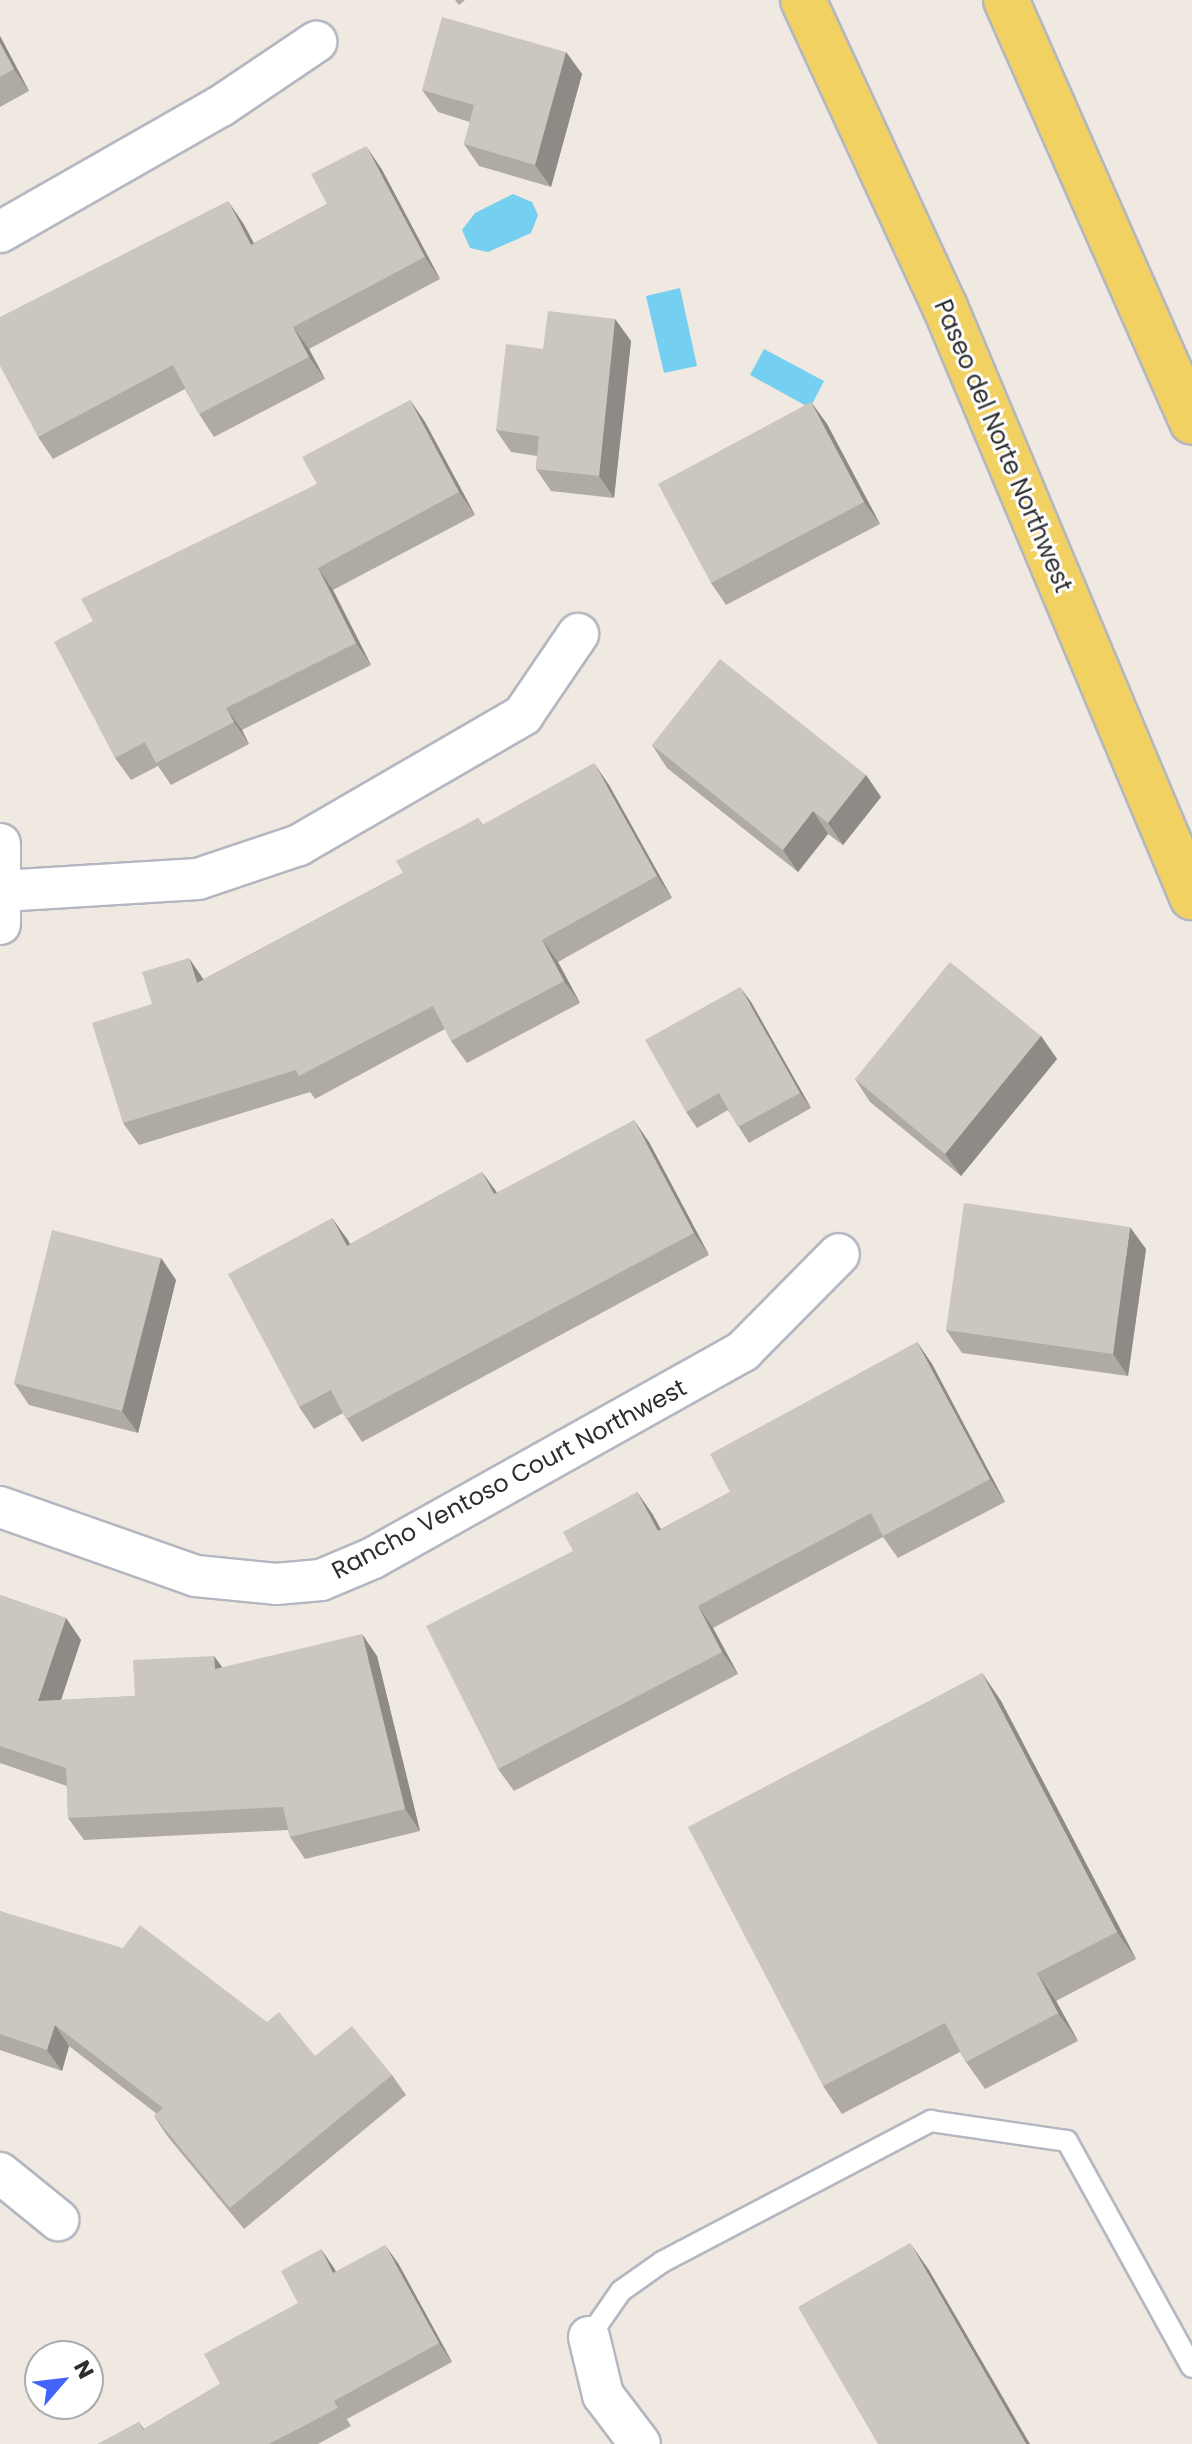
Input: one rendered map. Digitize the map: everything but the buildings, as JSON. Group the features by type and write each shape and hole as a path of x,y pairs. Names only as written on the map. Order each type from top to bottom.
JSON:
{"main road":[{"name":"Paseo del Norte Northwest","path":"803,0 939,294 1192,897"},
{"path":"1006,0 1192,422"}],"street":[{"path":"0,232 221,106 316,42"},
{"path":"0,844 1,908 198,879 299,845 523,715 578,634"},
{"name":"Rancho Ventoso Court Northwest","path":"0,1507 196,1576 276,1584 321,1580 373,1558 743,1351 839,1254"},
{"path":"0,2173 58,2220"},
{"path":"589,2337 603,2395 640,2444"}],"lane":[{"path":"589,2337 621,2291 662,2262 931,2121 1067,2141 1192,2367"}],"water":[{"path":"513,194 532,202 538,215 531,233 488,252 470,248 462,230 475,213"},
{"path":"680,288 697,366 664,373 646,296"},
{"path":"764,349 824,381 810,408 750,375"}]}
